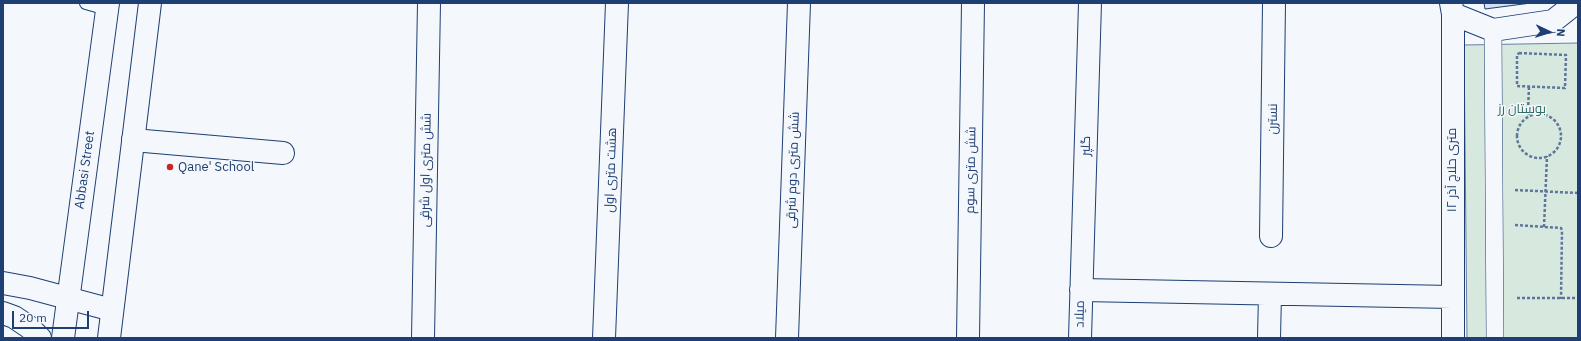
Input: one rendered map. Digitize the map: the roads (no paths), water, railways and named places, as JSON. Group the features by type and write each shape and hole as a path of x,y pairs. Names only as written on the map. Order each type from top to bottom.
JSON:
{"street":[{"path":"109,338 150,3"},
{"name":"شش متری اول شرقی","path":"423,338 429,3"},
{"name":"هشت متری اول","path":"604,338 617,3"},
{"name":"شش متری دوم شرقی","path":"787,338 799,3"},
{"name":"شش متری سوم","path":"968,338 974,3"},
{"name":"گلپر","path":"1081,290 1090,3"},
{"name":"نسترن","path":"1271,236 1274,3"},
{"path":"1452,9 1493,30 1553,21 1576,3"},
{"name":"Abbasi Street","path":"63,338 107,6"},
{"name":"۱۲ متری حلاج آذر","path":"1452,9 1453,338"},
{"path":"1493,30 1495,338"},
{"path":"133,140 283,153"},
{"path":"3,283 30,288 112,310"},
{"path":"1081,290 1452,297"},
{"name":"میلاد","path":"1080,338 1081,290"},
{"path":"1269,338 1270,294"},
{"path":"3,313 14,317 29,327 40,338"}],"lane":[{"path":"86,3 107,6"}],"place":[{"name":"Qane' School","path":"170,167"}],"park label":[{"name":"بوستان رز","path":"1522,109"}]}
